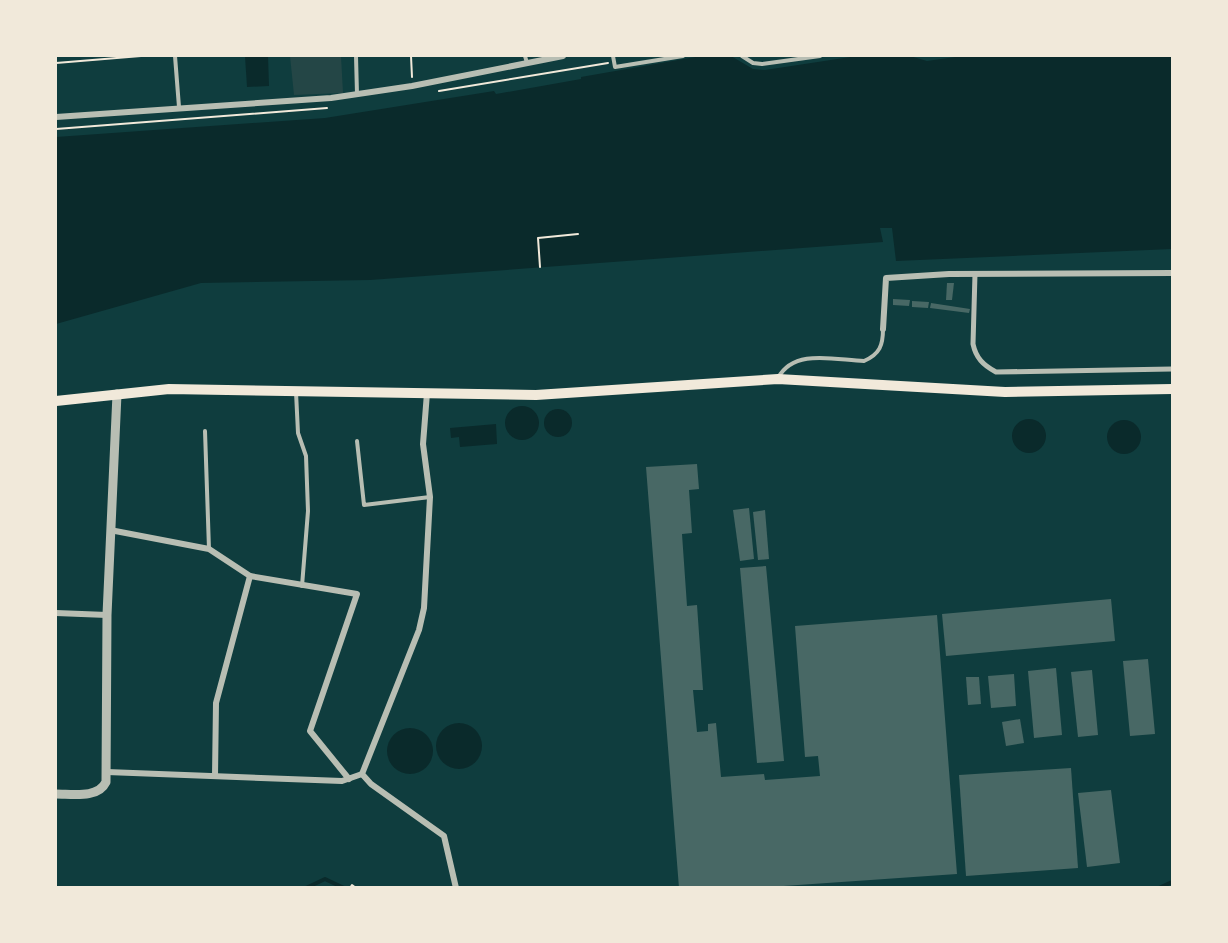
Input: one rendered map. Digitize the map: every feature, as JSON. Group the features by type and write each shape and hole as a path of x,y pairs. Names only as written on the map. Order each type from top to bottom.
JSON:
{"main road":[{"path":"56,401 169,389 536,395 778,379 1005,392 1173,389"}],"street":[{"path":"56,117 357,94 412,86 562,56"},
{"path":"883,329 886,278 975,274 1173,273"},
{"path":"975,274 973,344 975,354 984,366 996,372 1173,369"},
{"path":"56,794 94,792 104,787 107,772 110,530 117,393"},
{"path":"363,774 419,630 424,608 430,497 423,444 427,393"},
{"path":"110,530 209,549 250,576 357,594 310,731 350,778"},
{"path":"215,776 216,703 250,576"},
{"path":"56,613 108,615"},
{"path":"107,772 342,781 363,774"},
{"path":"363,774 371,784 444,836 456,888"}],"lane":[{"path":"175,56 179,107"},
{"path":"356,56 357,94"},
{"path":"525,56 527,63"},
{"path":"613,56 615,67 683,56"},
{"path":"742,56 753,63 762,64 820,56"},
{"path":"778,379 788,364 800,358 864,361 872,358 880,349 883,329"},
{"path":"296,391 298,433 306,456 308,511 302,586"},
{"path":"205,430 209,549"},
{"path":"357,441 364,505 430,497"}],"path":[{"path":"56,63 141,56"},
{"path":"411,56 412,86"},
{"path":"540,267 538,238 579,234"},
{"path":"350,888 352,885 356,888"}],"shaded area":[{"path":"245,56 268,56 269,86 247,87"},
{"path":"290,56 341,56 343,93 294,95"},
{"path":"701,56 731,56 753,69 765,70 857,56 910,56 927,61 962,56 1172,56 1172,249 896,261 892,228 880,228 883,242 370,280 201,283 56,324 56,137 325,118 494,91 496,94"},
{"path":"522,406 534,411 539,423 534,435 522,440 510,435 505,423 510,411"},
{"path":"558,409 568,413 572,423 568,433 558,437 548,433 544,423 548,413"},
{"path":"1029,419 1041,424 1046,436 1041,448 1029,453 1017,448 1012,436 1017,424"},
{"path":"1124,420 1136,425 1141,437 1136,449 1124,454 1112,449 1107,437 1112,425"},
{"path":"496,424 497,444 460,447 459,437 451,438 450,428"},
{"path":"464,723 476,729 481,737 481,755 476,763 468,768 454,769 442,763 437,755 436,741 442,729 450,724"},
{"path":"410,728 419,729 427,734 432,742 432,760 427,768 419,773 410,774 401,773 393,768 388,760 387,751 388,742 393,734 401,729"}],"building":[{"path":"947,283 954,283 952,300 946,300"},
{"path":"893,299 910,300 909,306 893,305"},
{"path":"912,301 929,302 928,308 912,307"},
{"path":"931,303 970,309 969,313 930,308"},
{"path":"697,464 699,489 689,490 692,533 682,534 687,606 697,605 703,690 693,690 697,732 708,731 708,724 716,723 721,777 764,774 765,780 820,776 818,756 805,757 795,626 937,615 957,874 756,888 679,888 646,467"},
{"path":"749,508 754,559 740,561 733,510"},
{"path":"765,510 769,559 758,560 753,512"},
{"path":"766,566 784,761 757,763 740,568"},
{"path":"1111,599 1115,641 946,656 942,614"},
{"path":"1148,659 1155,734 1130,736 1123,661"},
{"path":"1056,668 1062,735 1034,738 1028,671"},
{"path":"1092,670 1098,735 1078,737 1071,672"},
{"path":"1014,674 1016,706 991,708 988,676"},
{"path":"966,677 979,677 981,704 968,705"},
{"path":"1020,719 1024,743 1006,746 1002,722"},
{"path":"1071,768 1078,868 966,876 959,775"},
{"path":"1111,790 1120,863 1087,867 1078,793"}],"waterway":[{"path":"306,888 325,879 344,888"},
{"path":"1159,888 1172,882"}]}
